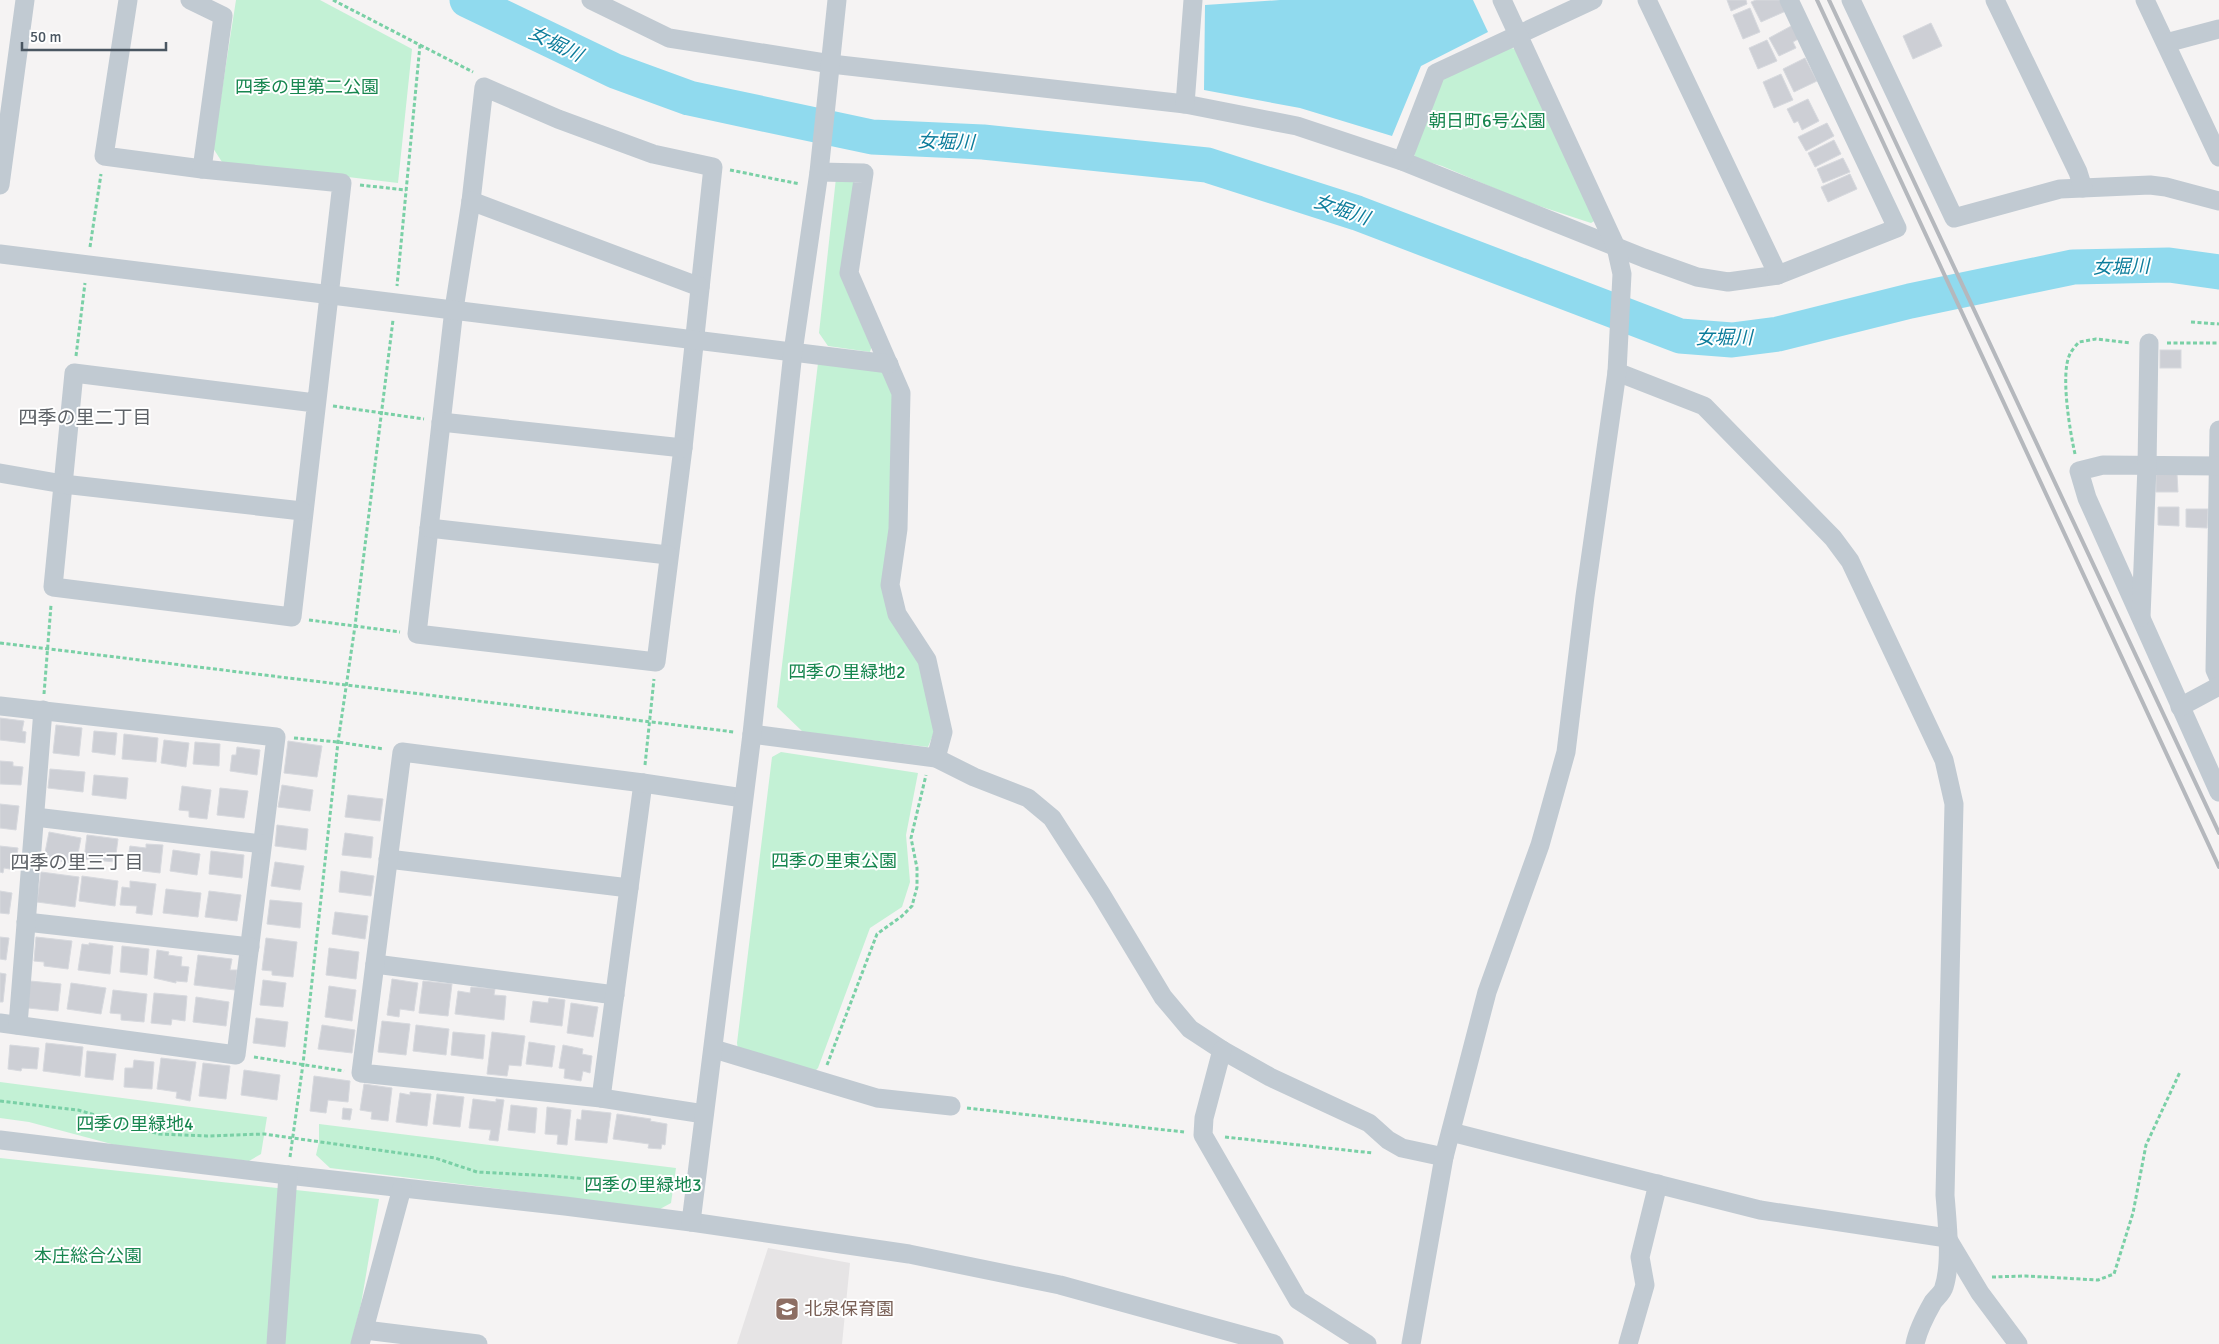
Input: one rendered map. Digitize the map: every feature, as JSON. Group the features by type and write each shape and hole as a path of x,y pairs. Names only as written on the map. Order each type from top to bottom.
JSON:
{"street":[{"path":"0,185 25,0"},
{"path":"128,0 104,156 202,169 342,183 302,511 292,617 53,587 74,373 315,403"},
{"path":"190,0 224,16 202,169"},
{"path":"591,0 668,38 831,64 1185,104 1297,126 1402,161 1616,247 1697,277 1728,282 1778,275 1897,228 1789,0"},
{"path":"691,1222 714,1048 742,798 752,734 793,352 818,175 837,0"},
{"path":"1185,104 1193,0"},
{"path":"1411,1344 1444,1158 1488,992 1540,845 1566,752 1585,596 1617,365 1622,274 1616,247 1502,0"},
{"path":"1402,161 1436,72 1593,0"},
{"path":"1647,0 1778,275"},
{"path":"1851,0 1954,218 2060,189 2166,187 2219,201"},
{"path":"1995,0 2078,172 2083,188"},
{"path":"2144,0 2218,153"},
{"path":"2166,43 2219,29"},
{"path":"484,87 558,119 653,154 713,166 683,448 656,662 417,634 440,422 454,309 471,201 484,87"},
{"path":"818,175 864,173 849,274 901,393 898,529 890,585 897,614 927,660 943,732 936,758"},
{"path":"471,201 700,287"},
{"path":"0,254 889,364"},
{"path":"2140,620 2147,466 2149,343"},
{"path":"1617,365 1704,406 1833,538 1850,561 1944,760 1954,804 1945,1195 1948,1238 1944,1288 1934,1300 1918,1330 1915,1344"},
{"path":"440,422 683,448"},
{"path":"2219,430 2215,670 2219,680"},
{"path":"2219,466 2103,465 2079,471 2086,498 2219,792"},
{"path":"0,474 63,484 302,511"},
{"path":"428,528 668,556"},
{"path":"2180,707 2219,686"},
{"path":"0,706 43,710 276,737 236,1055 9,1024 26,922 43,710"},
{"path":"752,734 936,758 974,777 1028,798 1052,818 1101,894 1163,997 1190,1029 1222,1050 1270,1077 1369,1123 1388,1140 1402,1148 1444,1158"},
{"path":"704,1114 601,1098 361,1073 402,752 643,783 742,798"},
{"path":"601,1098 643,783"},
{"path":"35,817 262,844"},
{"path":"388,859 629,888"},
{"path":"26,922 250,947"},
{"path":"375,964 615,995"},
{"path":"714,1048 877,1098 952,1106"},
{"path":"1222,1050 1204,1118 1203,1134 1298,1300 1368,1344"},
{"path":"1451,1132 1760,1210 1948,1238"},
{"path":"0,1140 691,1222 909,1254 1051,1283 1274,1344"},
{"path":"276,1344 288,1175"},
{"path":"1628,1344 1646,1285 1640,1257 1658,1184"},
{"path":"402,1188 363,1337 478,1344"},
{"path":"1948,1238 1976,1285 2018,1344"},
{"path":"1944,1288 1976,1285"}],"path":[{"path":"333,0 478,74 484,87"},
{"path":"288,1175 303,1064 338,742 355,626 395,303 420,45"},
{"path":"713,166 818,175"},
{"path":"342,183 406,190"},
{"path":"2191,322 2219,324"},
{"path":"2079,471 2071,436 2065,373 2070,354 2080,342 2096,340 2149,343 2219,343"},
{"path":"315,403 440,422"},
{"path":"43,710 53,587"},
{"path":"292,617 417,634"},
{"path":"0,644 48,648 752,734"},
{"path":"643,783 656,662"},
{"path":"276,737 338,742 402,752"},
{"path":"821,1080 877,934 902,916 912,906 917,886 917,868 911,838 927,772 936,758"},
{"path":"236,1055 361,1073"},
{"path":"1976,1285 2026,1276 2098,1280 2114,1274 2133,1213 2146,1145 2180,1072"},
{"path":"0,1101 78,1110 159,1134 207,1136 264,1134 435,1158 477,1172 553,1176 695,1189"},
{"path":"952,1106 1376,1153 1388,1140"}],"shaded area":[{"path":"768,1248 850,1263 842,1344 737,1344"}],"green space":[{"name":"四季の里第二公園","path":"236,0 320,0 412,49 398,183 222,162 213,148"},
{"name":"朝日町6号公園","path":"1507,47 1520,50 1596,220 1591,223 1524,201 1442,166 1415,158 1414,153 1440,76"},
{"path":"836,178 855,178 844,280 874,339 870,352 828,346 819,333"},
{"name":"四季の里緑地2","path":"818,363 884,372 895,391 891,538 882,581 920,662 935,730 928,747 803,732 777,707"},
{"name":"四季の里東公園","path":"781,752 918,773 906,835 910,882 902,907 870,928 818,1068 812,1074 738,1050 737,1043 772,757"},
{"name":"四季の里緑地4","path":"0,1082 267,1117 261,1154 249,1161 119,1146 29,1122 0,1118"},
{"name":"四季の里緑地3","path":"319,1124 676,1168 671,1203 660,1209 330,1168 316,1155 319,1142"},
{"name":"本庄総合公園","path":"0,1158 379,1199 361,1304 351,1344 0,1344"}],"water":[{"path":"1280,0 1473,0 1488,32 1421,66 1392,136 1300,108 1204,90 1205,5"}],"building":[{"path":"1727,0 1746,0 1747,4 1731,11"},
{"path":"1756,0 1780,0 1786,11 1761,22 1751,2"},
{"path":"1750,8 1760,32 1743,39 1733,15"},
{"path":"1931,23 1942,46 1913,59 1903,36"},
{"path":"1793,25 1800,38 1793,42 1796,48 1779,56 1769,38"},
{"path":"1767,40 1777,61 1758,69 1749,48"},
{"path":"1805,58 1817,81 1794,92 1783,69"},
{"path":"1781,74 1793,100 1774,108 1763,82"},
{"path":"1808,99 1819,121 1802,130 1798,121 1794,123 1787,109"},
{"path":"1827,123 1834,136 1806,151 1798,137"},
{"path":"1834,140 1841,154 1815,167 1808,153"},
{"path":"1843,158 1850,172 1823,183 1817,169"},
{"path":"1850,174 1857,189 1828,202 1821,187"},
{"path":"2160,350 2181,350 2181,368 2160,368"},
{"path":"2156,474 2177,474 2178,492 2156,492"},
{"path":"2158,507 2179,507 2179,526 2158,525"},
{"path":"2186,509 2208,509 2207,528 2186,527"},
{"path":"0,718 24,721 22,731 26,732 25,743 0,740"},
{"path":"56,725 82,728 79,756 53,753"},
{"path":"94,731 117,733 115,755 92,752"},
{"path":"124,734 158,738 156,762 122,759"},
{"path":"164,740 189,743 186,767 161,763"},
{"path":"288,741 322,746 317,777 284,773"},
{"path":"195,742 220,744 219,766 193,764"},
{"path":"237,747 260,750 257,775 230,771 232,755 236,755"},
{"path":"0,761 13,762 13,766 23,767 21,785 0,784"},
{"path":"50,769 85,772 83,792 48,788"},
{"path":"94,775 128,778 126,799 92,795"},
{"path":"282,785 313,790 310,811 278,807"},
{"path":"182,786 211,790 207,819 189,817 189,811 179,810"},
{"path":"220,788 248,791 244,818 217,815"},
{"path":"348,795 383,799 380,821 345,817"},
{"path":"0,804 19,806 16,830 0,828"},
{"path":"277,825 308,829 306,850 275,846"},
{"path":"49,832 81,838 76,864 44,858"},
{"path":"345,833 373,837 371,858 342,855"},
{"path":"87,835 118,839 115,862 84,859"},
{"path":"146,844 163,845 160,873 126,869 130,846 146,848"},
{"path":"0,846 18,848 15,870 4,868 3,873 0,872"},
{"path":"173,850 200,854 197,875 170,871"},
{"path":"211,851 244,855 242,878 209,874"},
{"path":"275,862 304,866 300,890 271,886"},
{"path":"341,871 374,876 371,896 339,892"},
{"path":"41,872 79,877 75,907 37,902"},
{"path":"82,876 118,881 115,906 79,901"},
{"path":"130,881 156,884 152,915 136,913 137,906 120,905 122,887 130,888"},
{"path":"166,889 201,893 198,917 163,913"},
{"path":"0,891 12,893 9,914 0,913"},
{"path":"209,891 241,895 237,921 205,917"},
{"path":"270,900 302,903 300,928 267,924"},
{"path":"335,912 368,916 365,939 332,934"},
{"path":"0,937 9,938 6,960 0,959"},
{"path":"36,937 72,941 68,969 44,966 44,962 34,961"},
{"path":"266,938 297,942 293,977 272,975 272,971 262,970"},
{"path":"89,943 113,946 110,974 78,970 82,944 89,945"},
{"path":"122,946 149,949 147,975 120,972"},
{"path":"329,948 359,952 356,979 326,975"},
{"path":"157,950 169,952 168,955 182,957 181,966 189,967 187,982 176,981 176,983 154,978"},
{"path":"198,955 232,959 230,970 237,970 235,990 194,985"},
{"path":"0,973 6,974 3,1002 0,1002"},
{"path":"392,979 418,983 414,1011 400,1009 399,1017 387,1015"},
{"path":"263,980 286,983 283,1007 260,1005"},
{"path":"30,981 61,984 58,1011 28,1008"},
{"path":"423,981 452,984 448,1016 419,1013"},
{"path":"71,983 106,988 101,1014 67,1009"},
{"path":"329,986 356,990 352,1021 325,1017"},
{"path":"471,987 495,989 494,995 506,996 504,1020 455,1014 458,991 470,993"},
{"path":"113,990 147,994 144,1022 121,1020 121,1014 110,1013"},
{"path":"154,993 187,996 185,1021 172,1019 171,1025 151,1023"},
{"path":"196,997 229,1002 226,1026 193,1022"},
{"path":"549,998 565,1000 562,1026 530,1022 533,1001 548,1003"},
{"path":"571,1003 598,1007 593,1037 567,1033"},
{"path":"256,1018 288,1022 285,1047 253,1043"},
{"path":"382,1021 410,1024 406,1055 378,1052"},
{"path":"322,1025 355,1030 352,1053 318,1049"},
{"path":"416,1025 449,1029 446,1055 413,1051"},
{"path":"453,1032 485,1035 483,1059 451,1055"},
{"path":"492,1032 525,1036 521,1066 509,1065 507,1076 487,1074"},
{"path":"529,1042 555,1046 552,1067 526,1064"},
{"path":"46,1043 83,1047 80,1076 43,1071"},
{"path":"10,1045 39,1048 37,1069 22,1068 21,1071 8,1069"},
{"path":"563,1045 583,1049 582,1054 592,1056 590,1073 583,1071 581,1081 564,1078 565,1069 559,1068"},
{"path":"87,1051 116,1054 113,1080 85,1077"},
{"path":"161,1058 196,1062 190,1101 176,1098 177,1092 157,1089"},
{"path":"134,1060 154,1062 152,1089 124,1087 125,1068 133,1068"},
{"path":"203,1063 230,1066 226,1099 199,1096"},
{"path":"244,1070 280,1075 277,1100 241,1095"},
{"path":"314,1076 350,1081 348,1102 328,1100 326,1113 310,1111"},
{"path":"364,1084 392,1088 388,1121 371,1119 372,1112 360,1110"},
{"path":"410,1092 431,1094 427,1126 396,1122 400,1093 410,1095"},
{"path":"437,1094 464,1097 460,1127 433,1124"},
{"path":"473,1099 496,1102 496,1099 504,1100 498,1141 489,1140 491,1130 469,1128"},
{"path":"511,1105 537,1108 535,1133 508,1130"},
{"path":"547,1107 571,1110 567,1145 557,1144 558,1135 545,1134"},
{"path":"343,1108 352,1109 350,1120 342,1119"},
{"path":"582,1110 611,1113 607,1143 575,1140 577,1119 581,1120"},
{"path":"617,1114 651,1119 650,1121 667,1124 665,1145 662,1144 661,1149 648,1148 649,1144 613,1139"}],"waterway":[{"name":"女堀川","path":"467,0 615,71 689,98 872,137 983,142 1207,165 1357,213 1680,336 1732,340 1778,334 1910,301 2073,267 2169,265 2219,272"}],"railway":[{"path":"1817,0 2219,867"},
{"path":"1829,0 2219,833"}],"place":[{"name":"北泉保育園","path":"787,1309"}],"district":[{"name":"四季の里二丁目","path":"85,417"},
{"name":"四季の里三丁目","path":"77,862"}]}
